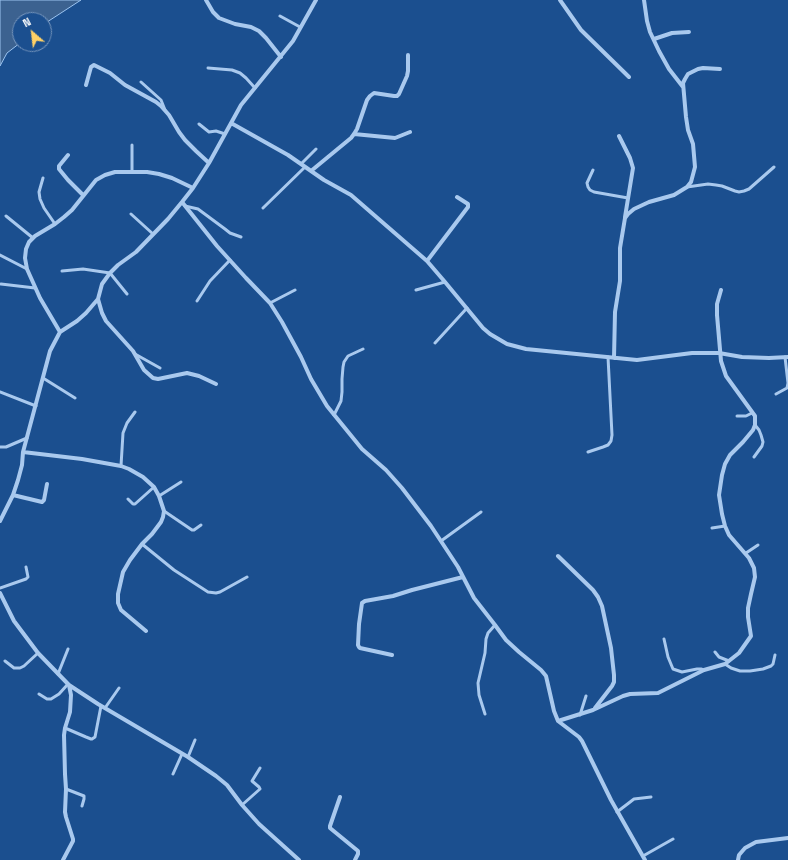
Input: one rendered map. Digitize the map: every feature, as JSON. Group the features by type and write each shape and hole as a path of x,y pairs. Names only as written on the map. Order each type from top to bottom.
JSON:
{"street":[{"path":"206,0 210,8 217,16 235,24 250,27 259,31 281,56"},
{"path":"0,521 13,495 18,480 27,438 50,351 60,332 86,313 98,299 102,284 110,273 136,252 184,204 242,105 293,41 316,0"},
{"path":"560,0 581,30 629,76"},
{"path":"644,0 648,26 670,69 683,87"},
{"path":"654,39 672,33 690,32"},
{"path":"310,172 351,138 357,129 365,105 370,96 374,93 394,96 399,94 407,76 408,55"},
{"path":"86,85 91,67 97,66 110,73 125,85 156,102 165,110 185,140 209,163"},
{"path":"625,218 634,209 644,204 667,198 688,187 695,167 693,144 688,130 683,87 685,79 688,74 698,69 720,68"},
{"path":"231,123 288,155 310,172 351,195 427,261 483,328 490,334 508,344 526,349 637,360 692,353 720,353 742,357 787,357"},
{"path":"354,134 395,138 410,132"},
{"path":"614,358 615,312 620,281 620,248 633,168 630,158 619,136"},
{"path":"68,155 59,166 59,169 83,195"},
{"path":"60,332 35,288 27,268 25,258 26,249 29,242 72,210 96,180 114,172 147,172 159,174 172,178 193,188"},
{"path":"427,261 468,207 468,204 457,197"},
{"path":"184,204 230,260 270,303 301,357 311,380 334,415 362,449 386,470 402,488 431,526 458,567 474,598 494,625 506,640 542,670 546,676 554,711 558,721 582,741 617,812 644,858"},
{"path":"558,721 580,715 630,694 658,693 704,670 725,664 739,653 751,636 748,608 755,577 754,568 746,553 729,535 722,514 720,495 722,475 725,464 730,455 753,430 756,420 755,416 726,376 721,361 717,304 721,290"},
{"path":"98,299 106,322 135,354 144,370 155,379 187,373 199,376 216,384"},
{"path":"24,452 82,459 121,466 143,477 154,487 159,496 164,512 163,517 152,534 130,560 123,572 118,594 118,603 121,610 146,631"},
{"path":"13,495 42,502 44,500 47,484"},
{"path":"558,556 593,590 602,606 611,648 614,682 593,710"},
{"path":"392,655 359,647 359,624 362,603 364,601 393,596 463,577"},
{"path":"0,593 14,621 38,653 68,684 103,707 188,757 216,776 226,785 259,824 299,860"},
{"path":"63,860 74,839 65,814 66,789 64,735 70,712 71,696 68,684"},
{"path":"340,797 330,826 331,829 358,851 355,860"},
{"path":"738,860 739,855 745,848 756,842 762,840 788,838"}],"lane":[{"path":"280,16 300,27"},
{"path":"208,68 232,70 240,73 255,88"},
{"path":"141,82 161,100 165,110"},
{"path":"199,124 209,132 216,131 225,134"},
{"path":"132,145 132,172"},
{"path":"263,208 303,166 316,149"},
{"path":"688,187 716,184 735,191 744,191 749,189 774,167"},
{"path":"593,170 587,183 590,190 628,198"},
{"path":"43,178 39,192 40,199 44,208 55,224"},
{"path":"184,204 198,209 225,229 241,237"},
{"path":"131,214 153,234"},
{"path":"6,216 33,238"},
{"path":"0,255 27,268"},
{"path":"198,301 210,281 230,260"},
{"path":"62,271 84,269 110,273 127,294"},
{"path":"416,290 445,282"},
{"path":"1,284 35,288"},
{"path":"270,303 294,290"},
{"path":"435,344 466,308"},
{"path":"334,415 341,401 344,362 348,356 363,349"},
{"path":"135,354 160,368"},
{"path":"588,452 604,447 611,441 612,435 608,357"},
{"path":"776,394 787,388 787,357"},
{"path":"43,378 75,398"},
{"path":"0,392 36,406"},
{"path":"121,466 123,433 127,423 135,412"},
{"path":"737,416 746,416 752,413"},
{"path":"754,458 762,446 761,434 755,425"},
{"path":"0,447 6,447 27,438"},
{"path":"159,496 181,482"},
{"path":"128,499 132,504 135,504 154,487"},
{"path":"164,512 192,530 202,525"},
{"path":"441,541 481,512"},
{"path":"712,528 725,526"},
{"path":"142,544 174,570 208,592 220,592 247,577"},
{"path":"746,553 758,545"},
{"path":"0,588 26,579 28,577 26,567"},
{"path":"485,714 479,695 478,683 485,653 486,639 488,633 494,625"},
{"path":"664,639 668,657 673,669 682,672 697,669 704,670"},
{"path":"58,674 68,648"},
{"path":"715,652 718,657 729,661"},
{"path":"5,661 14,668 20,668 38,653"},
{"path":"725,664 740,671 763,669 773,664 775,655"},
{"path":"39,694 51,699 59,694 68,684"},
{"path":"65,728 86,738 92,739 94,737 103,707 119,688"},
{"path":"580,715 586,696"},
{"path":"188,757 195,740"},
{"path":"173,774 182,754"},
{"path":"242,805 260,789 252,782 252,780 260,768"},
{"path":"66,789 84,796 82,806"},
{"path":"617,812 634,799 651,797"},
{"path":"644,858 673,839"}],"water":[{"path":"0,0 81,0 52,19 52,12 12,12 12,49 7,53 0,66"}]}
